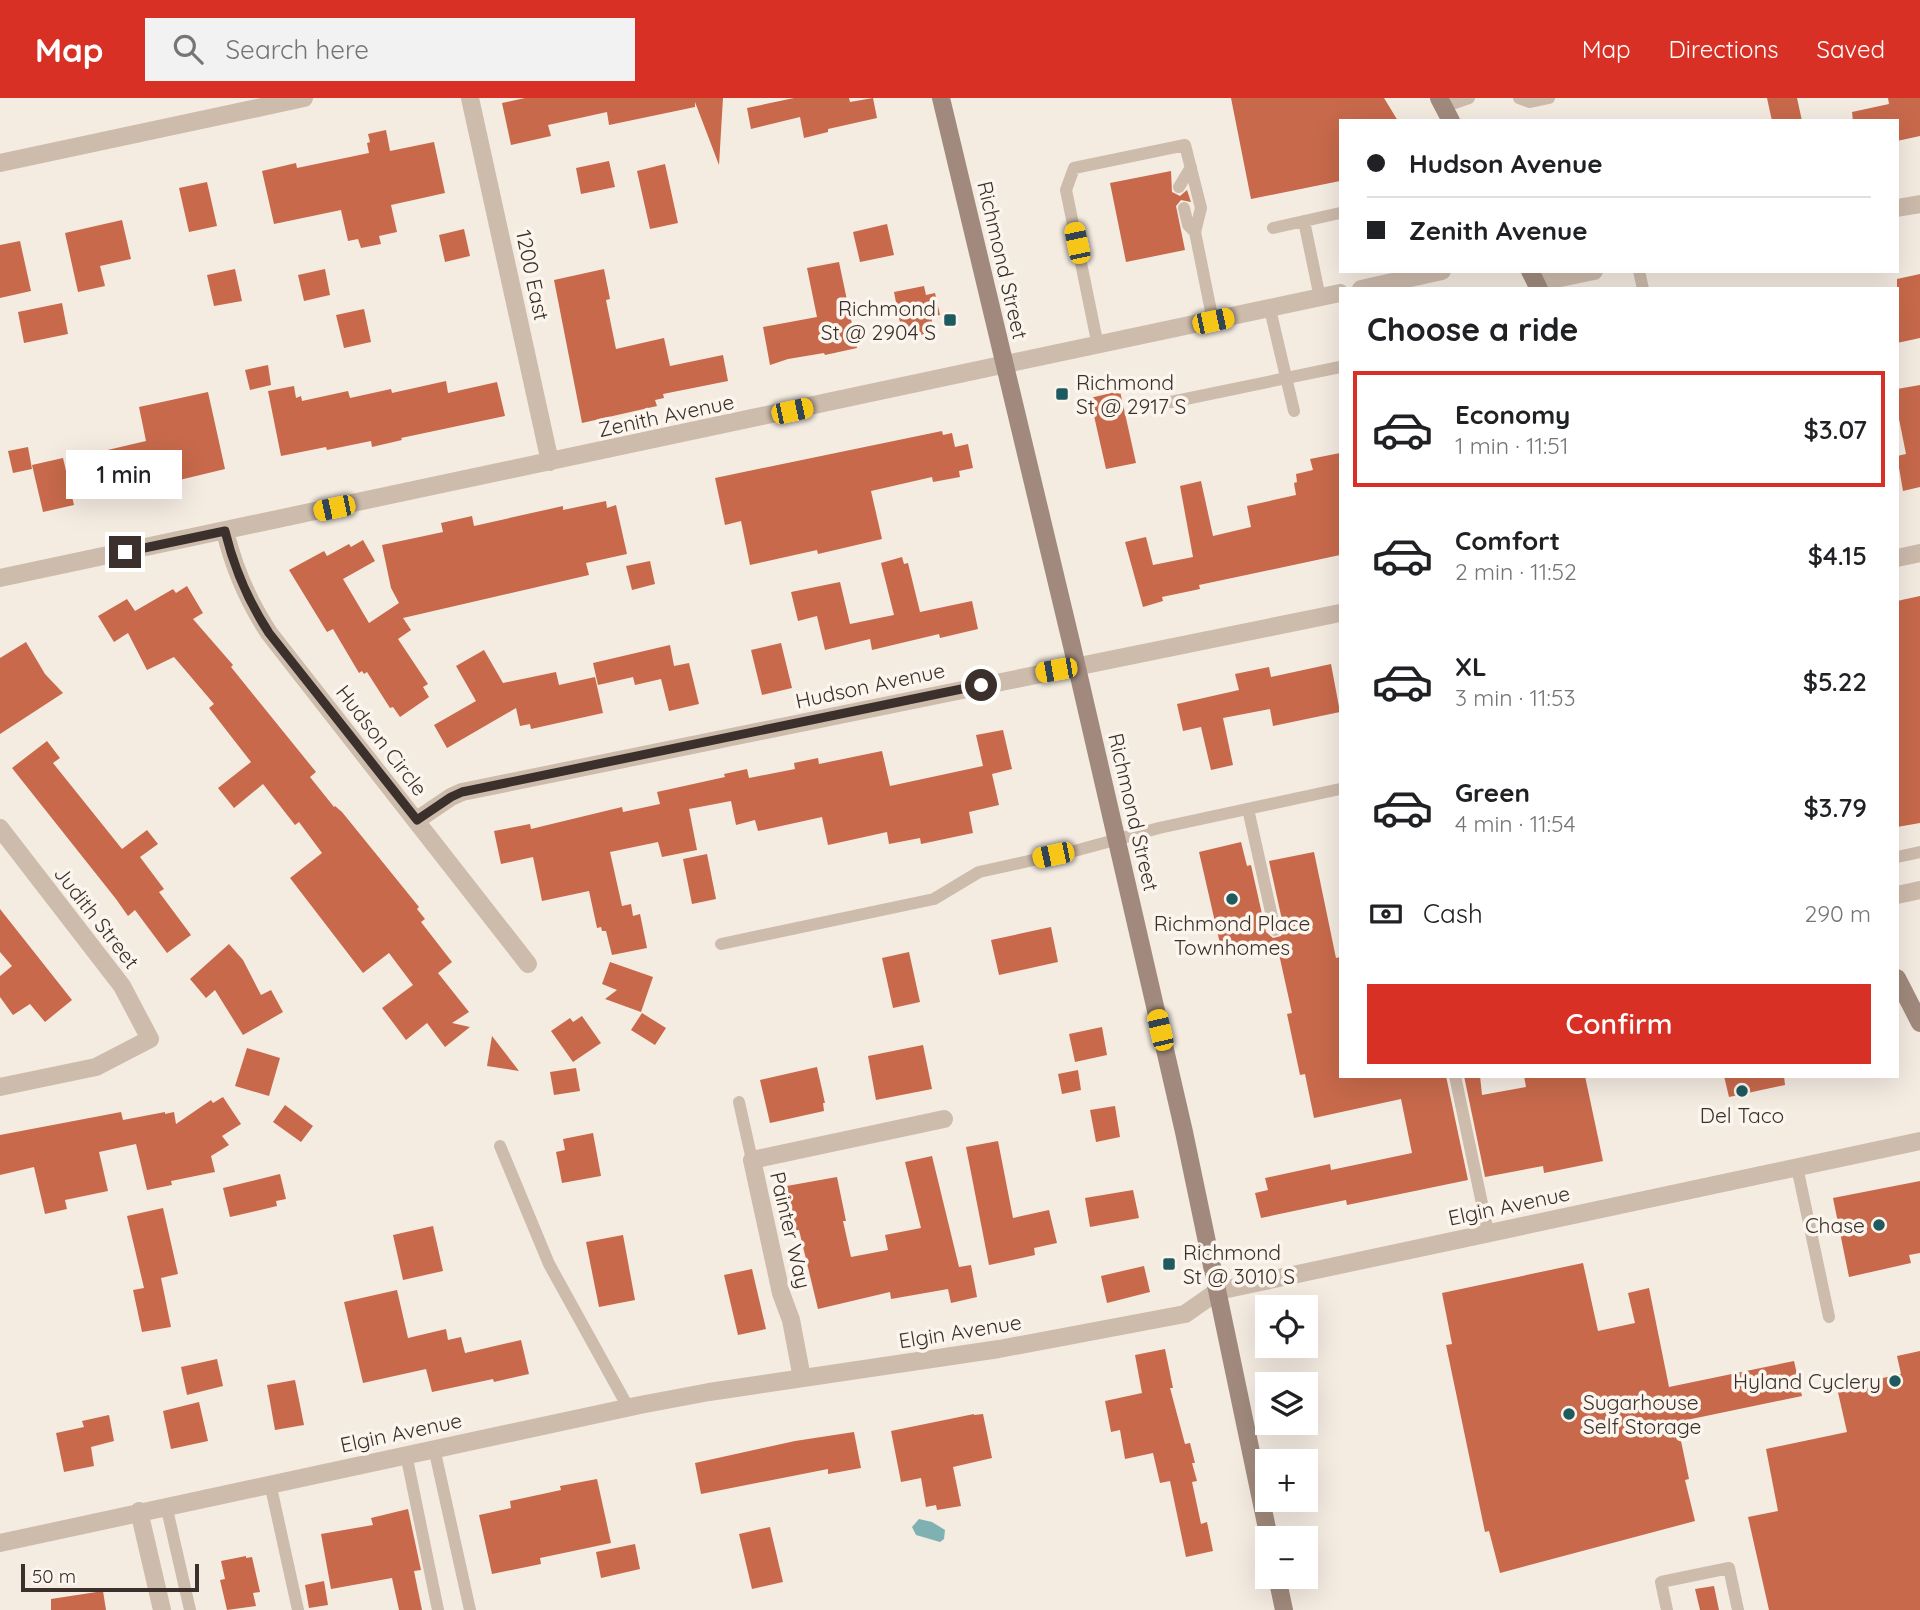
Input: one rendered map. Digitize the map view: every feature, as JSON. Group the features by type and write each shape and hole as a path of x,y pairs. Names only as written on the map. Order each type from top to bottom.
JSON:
{"main road":[{"name":"Richmond Street","path":"941,98 1185,1132 1267,1526"},
{"path":"1899,982 1920,1023"},
{"path":"1280,1589 1284,1610"}],"street":[{"path":"0,163 304,98"},
{"name":"1200 East","path":"470,98 550,462"},
{"path":"1899,208 1920,204"},
{"path":"1394,285 1435,273"},
{"path":"1535,281 1582,273"},
{"name":"Zenith Avenue","path":"0,578 1339,293"},
{"name":"Hudson Circle","path":"225,531 235,568 251,605 269,633 528,964"},
{"path":"1899,558 1920,553"},
{"name":"Hudson Avenue","path":"417,820 462,792 1339,612"},
{"name":"Judith Street","path":"0,828 122,986 149,1040 96,1067 0,1087"},
{"path":"1899,895 1920,890"},
{"name":"Painter Way","path":"802,1378 791,1320 781,1293 752,1160 944,1119"},
{"name":"Elgin Avenue","path":"0,1543 628,1407 709,1392 999,1349 1185,1314 1218,1291 1920,1141"},
{"path":"139,1511 162,1610"}],"lane":[{"path":"1444,108 1469,98"},
{"path":"1519,98 1530,102 1549,98"},
{"path":"1098,346 1066,190 1074,168 1185,145 1201,208 1195,232 1213,321"},
{"path":"1179,187 1191,167"},
{"path":"1184,208 1188,225 1195,232"},
{"path":"1273,228 1339,213"},
{"path":"1304,221 1320,298"},
{"path":"1270,309 1294,411"},
{"path":"1171,402 1339,367"},
{"path":"721,944 934,899 979,872 1339,789"},
{"path":"1248,809 1275,930"},
{"path":"1899,857 1920,852"},
{"path":"1455,1078 1488,1232"},
{"path":"739,1102 752,1160"},
{"path":"500,1146 549,1264 628,1407"},
{"path":"1797,1167 1829,1317"},
{"path":"434,1448 470,1610"},
{"path":"406,1454 438,1610"},
{"path":"270,1483 298,1610"},
{"path":"166,1506 190,1610"},
{"path":"1667,1610 1661,1582 1729,1568 1738,1610"}],"water":[{"path":"919,1519 932,1522 945,1530 944,1539 940,1542 916,1535 912,1527"}],"building":[{"path":"525,98 723,98 719,165 695,102 695,107 609,125 607,112 548,125 551,136 511,145 502,103"},
{"path":"794,98 849,98 850,102 873,98 877,118 828,129 828,132 804,138 800,117 751,129 747,108"},
{"path":"1231,98 1384,98 1397,119 1339,119 1339,181 1251,199"},
{"path":"1767,98 1797,98 1802,119 1772,119"},
{"path":"1888,98 1920,98 1920,136 1899,141 1899,119 1853,119 1852,112 1889,104"},
{"path":"386,130 390,151 434,142 445,193 391,205 397,232 379,236 381,244 361,248 358,239 348,241 341,210 274,224 262,171 296,163 297,168 369,153 368,134"},
{"path":"609,161 615,187 581,194 576,168"},
{"path":"665,164 678,223 650,229 637,171"},
{"path":"1171,171 1172,192 1180,196 1187,190 1191,202 1181,200 1176,206 1185,250 1126,262 1110,183"},
{"path":"207,182 217,226 189,232 179,188"},
{"path":"122,220 131,259 100,266 105,286 78,292 65,233"},
{"path":"887,224 894,255 860,262 853,232"},
{"path":"464,229 470,256 445,262 439,235"},
{"path":"20,241 31,291 0,298 0,245"},
{"path":"839,262 857,348 788,359 770,365 763,327 817,317 807,268"},
{"path":"235,269 242,301 214,306 207,275"},
{"path":"325,269 330,295 304,301 298,275"},
{"path":"604,269 610,299 606,300 616,349 664,338 670,366 723,355 728,381 663,394 664,398 655,400 657,406 582,423 554,280"},
{"path":"1920,274 1920,338 1899,343 1899,287 1897,279"},
{"path":"924,286 926,295 935,293 940,315 931,316 934,332 914,337 912,331 902,333 894,292"},
{"path":"62,303 68,334 24,343 18,312"},
{"path":"364,309 371,342 344,348 336,315"},
{"path":"268,365 271,385 250,390 245,370"},
{"path":"446,381 448,393 497,382 505,416 401,438 402,440 372,447 371,441 281,456 268,391 294,386 296,398 301,396 302,401 348,391 350,398 391,389 392,393"},
{"path":"1920,385 1920,487 1903,491 1899,456 1906,454 1899,419 1899,389"},
{"path":"1120,391 1136,463 1106,469 1090,398"},
{"path":"208,392 225,469 109,497 99,452 146,441 139,407"},
{"path":"942,431 943,435 952,433 955,447 968,444 973,468 959,471 960,477 933,482 932,477 871,491 882,539 818,554 817,550 750,565 741,521 725,525 715,478"},
{"path":"28,447 32,469 13,473 8,451"},
{"path":"1339,453 1339,555 1199,585 1200,589 1162,597 1163,601 1143,607 1125,542 1146,537 1153,565 1193,557 1180,486 1201,481 1213,536 1251,527 1247,506 1296,495 1296,474 1313,470 1310,459"},
{"path":"63,458 74,505 43,512 32,465"},
{"path":"606,501 607,508 616,505 627,554 586,563 589,575 403,618 411,630 398,639 428,684 423,687 429,697 400,717 393,707 390,708 367,672 359,673 333,629 327,632 289,570 324,551 327,556 363,540 375,561 343,579 369,623 399,603 391,588 382,545 443,532 441,523 472,516 474,526 563,506 563,510"},
{"path":"902,557 904,564 908,563 920,612 972,601 978,629 940,638 939,634 872,650 870,639 825,650 817,616 798,621 791,592 840,582 850,624 894,615 881,563"},
{"path":"650,561 655,584 632,590 626,566"},
{"path":"187,586 203,613 193,619 233,665 231,667 316,772 310,777 419,907 417,909 425,919 421,922 452,962 438,973 469,1012 452,1023 470,1027 445,1047 427,1023 406,1040 382,1008 413,985 389,953 363,973 290,878 322,853 299,822 295,825 263,784 234,808 218,788 251,762 209,708 214,704 174,657 147,670 128,633 114,642 98,616 127,599 135,611 173,589 176,593"},
{"path":"1920,596 1920,823 1899,827 1899,601"},
{"path":"26,642 45,674 63,693 0,734 0,658"},
{"path":"781,643 792,688 762,695 751,650"},
{"path":"670,645 674,666 689,663 699,704 669,711 661,679 635,685 633,677 598,685 593,663"},
{"path":"484,650 503,683 556,672 559,685 595,677 603,713 531,729 530,724 520,726 516,708 447,748 434,725 476,701 456,666"},
{"path":"1331,664 1339,712 1273,726 1270,709 1223,718 1233,765 1211,770 1201,727 1183,731 1177,704 1239,690 1235,674 1269,667 1271,677"},
{"path":"1003,730 1012,769 992,774 999,805 969,812 973,833 921,844 920,838 889,844 887,832 828,845 822,817 758,831 755,820 736,825 731,801 689,809 697,850 662,857 658,842 610,852 622,906 631,904 633,916 640,914 647,948 612,955 606,931 602,931 601,927 597,928 589,891 542,901 533,857 501,864 494,831 530,824 531,829 622,807 623,812 660,804 657,792 725,777 724,774 747,769 749,778 795,769 794,763 818,758 819,764 882,751 890,786 983,766 976,735"},
{"path":"47,741 60,758 53,763 122,849 147,830 158,844 140,857 164,889 159,892 191,935 167,953 135,910 128,916 12,768"},
{"path":"1241,842 1247,866 1251,865 1266,932 1273,938 1281,936 1284,929 1269,861 1314,852 1336,958 1339,957 1339,1078 1446,1078 1468,1180 1347,1205 1346,1200 1261,1218 1255,1193 1268,1190 1265,1178 1330,1164 1331,1170 1412,1153 1401,1099 1314,1118 1305,1074 1300,1075 1287,1014 1292,1013 1277,945 1223,957 1199,852"},
{"path":"707,854 716,899 692,904 683,859"},
{"path":"0,909 72,1000 45,1022 30,1004 13,1015 0,997 0,976 12,966 0,952"},
{"path":"1051,927 1058,962 999,975 991,940"},
{"path":"229,944 243,960 261,995 271,990 283,1012 243,1035 215,990 206,998 190,979"},
{"path":"909,952 920,1002 893,1008 882,958"},
{"path":"610,962 653,977 641,1012 605,999 617,990 602,984"},
{"path":"642,1013 666,1028 655,1045 631,1030"},
{"path":"582,1016 601,1043 573,1062 551,1031 570,1018 573,1022"},
{"path":"1102,1027 1107,1055 1075,1062 1069,1034"},
{"path":"492,1036 519,1071 487,1066"},
{"path":"923,1045 932,1089 876,1100 868,1056"},
{"path":"247,1048 280,1058 269,1096 235,1086"},
{"path":"817,1067 825,1103 824,1111 770,1123 760,1080"},
{"path":"576,1068 580,1091 554,1095 550,1072"},
{"path":"1078,1070 1081,1090 1062,1094 1058,1074"},
{"path":"1464,1078 1480,1078 1482,1095 1526,1087 1524,1078 1585,1078 1603,1161 1544,1173 1543,1166 1485,1177"},
{"name":"Del Taco","path":"1724,1078 1784,1078 1785,1085 1729,1097"},
{"path":"223,1097 241,1124 222,1136 229,1145 211,1156 215,1172 171,1181 172,1185 147,1190 136,1144 99,1152 108,1191 65,1200 67,1209 45,1214 34,1167 0,1175 0,1135 121,1112 123,1120 174,1112 176,1124 211,1100 213,1103"},
{"path":"285,1105 313,1126 301,1142 273,1122"},
{"path":"1115,1106 1120,1137 1096,1142 1090,1110"},
{"path":"593,1133 601,1176 562,1183 556,1152 565,1150 563,1139"},
{"path":"998,1141 1013,1218 1049,1210 1057,1243 1034,1248 1035,1255 989,1265 966,1147"},
{"path":"932,1156 959,1267 971,1265 977,1297 951,1303 948,1289 891,1299 890,1292 818,1309 799,1230 790,1231 781,1187 837,1177 851,1257 888,1250 885,1235 921,1228 905,1162"},
{"path":"280,1174 286,1199 276,1201 277,1206 230,1217 223,1188"},
{"name":"Chase","path":"1920,1181 1920,1253 1909,1255 1911,1263 1849,1277 1833,1198"},
{"path":"1133,1190 1139,1218 1090,1227 1085,1198"},
{"path":"163,1208 178,1274 161,1278 171,1327 142,1332 133,1290 144,1288 127,1216"},
{"path":"433,1226 443,1271 403,1280 393,1235"},
{"path":"623,1235 635,1300 599,1307 586,1242"},
{"path":"1583,1263 1598,1331 1635,1323 1628,1293 1649,1288 1669,1387 1794,1361 1802,1396 1677,1422 1689,1479 1685,1480 1695,1521 1500,1573 1489,1531 1485,1532 1446,1345 1452,1344 1442,1293"},
{"path":"1144,1266 1150,1292 1107,1303 1101,1276"},
{"path":"752,1269 766,1329 738,1335 724,1275"},
{"path":"397,1290 408,1338 446,1329 448,1340 461,1337 465,1353 521,1340 529,1374 432,1392 426,1369 363,1383 344,1302"},
{"path":"1165,1349 1173,1388 1170,1388 1185,1444 1190,1443 1195,1463 1192,1463 1197,1481 1192,1482 1201,1524 1207,1522 1213,1551 1186,1557 1170,1481 1160,1483 1153,1453 1125,1459 1120,1430 1111,1432 1105,1401 1142,1393 1135,1355"},
{"path":"1920,1351 1920,1610 1769,1610 1748,1517 1778,1511 1766,1449 1847,1432 1837,1388 1901,1374 1897,1356"},
{"path":"217,1359 223,1386 187,1395 181,1367"},
{"path":"295,1380 304,1425 275,1430 267,1385"},
{"path":"199,1402 208,1441 171,1449 163,1411"},
{"path":"983,1414 992,1458 953,1467 961,1506 937,1510 936,1505 926,1507 921,1478 901,1482 891,1431"},
{"path":"109,1415 114,1441 91,1447 94,1466 64,1472 56,1433 84,1427 82,1421"},
{"path":"854,1432 861,1468 828,1474 828,1469 701,1494 695,1463 795,1441"},
{"path":"597,1479 611,1543 540,1558 541,1564 492,1574 479,1515 511,1508 510,1501 561,1490 560,1486"},
{"path":"408,1509 421,1570 414,1571 422,1610 399,1610 392,1578 331,1589 321,1534 373,1525 371,1518"},
{"path":"770,1527 783,1582 752,1589 739,1534"},
{"path":"635,1544 640,1569 601,1578 596,1552"},
{"path":"252,1557 260,1592 253,1593 256,1606 227,1610 220,1580 225,1579 221,1561"},
{"path":"324,1581 328,1605 309,1608 305,1585"},
{"path":"1714,1586 1719,1610 1700,1610 1695,1589"},
{"path":"103,1591 106,1610 51,1610 51,1599"}],"place":[{"name":"Richmond St @ 2904 S","path":"950,320"},
{"name":"Richmond St @ 2917 S","path":"1062,394"},
{"name":"Richmond Place Townhomes","path":"1232,899"},
{"name":"Del Taco","path":"1742,1091"},
{"name":"Chase","path":"1879,1225"},
{"name":"Richmond St @ 3010 S","path":"1169,1264"},
{"name":"Hyland Cyclery","path":"1895,1381"},
{"name":"Sugarhouse Self Storage","path":"1569,1414"}],"route":[{"path":"125,552 225,531 235,568 251,605 269,633 417,820 462,792 981,685"}]}
